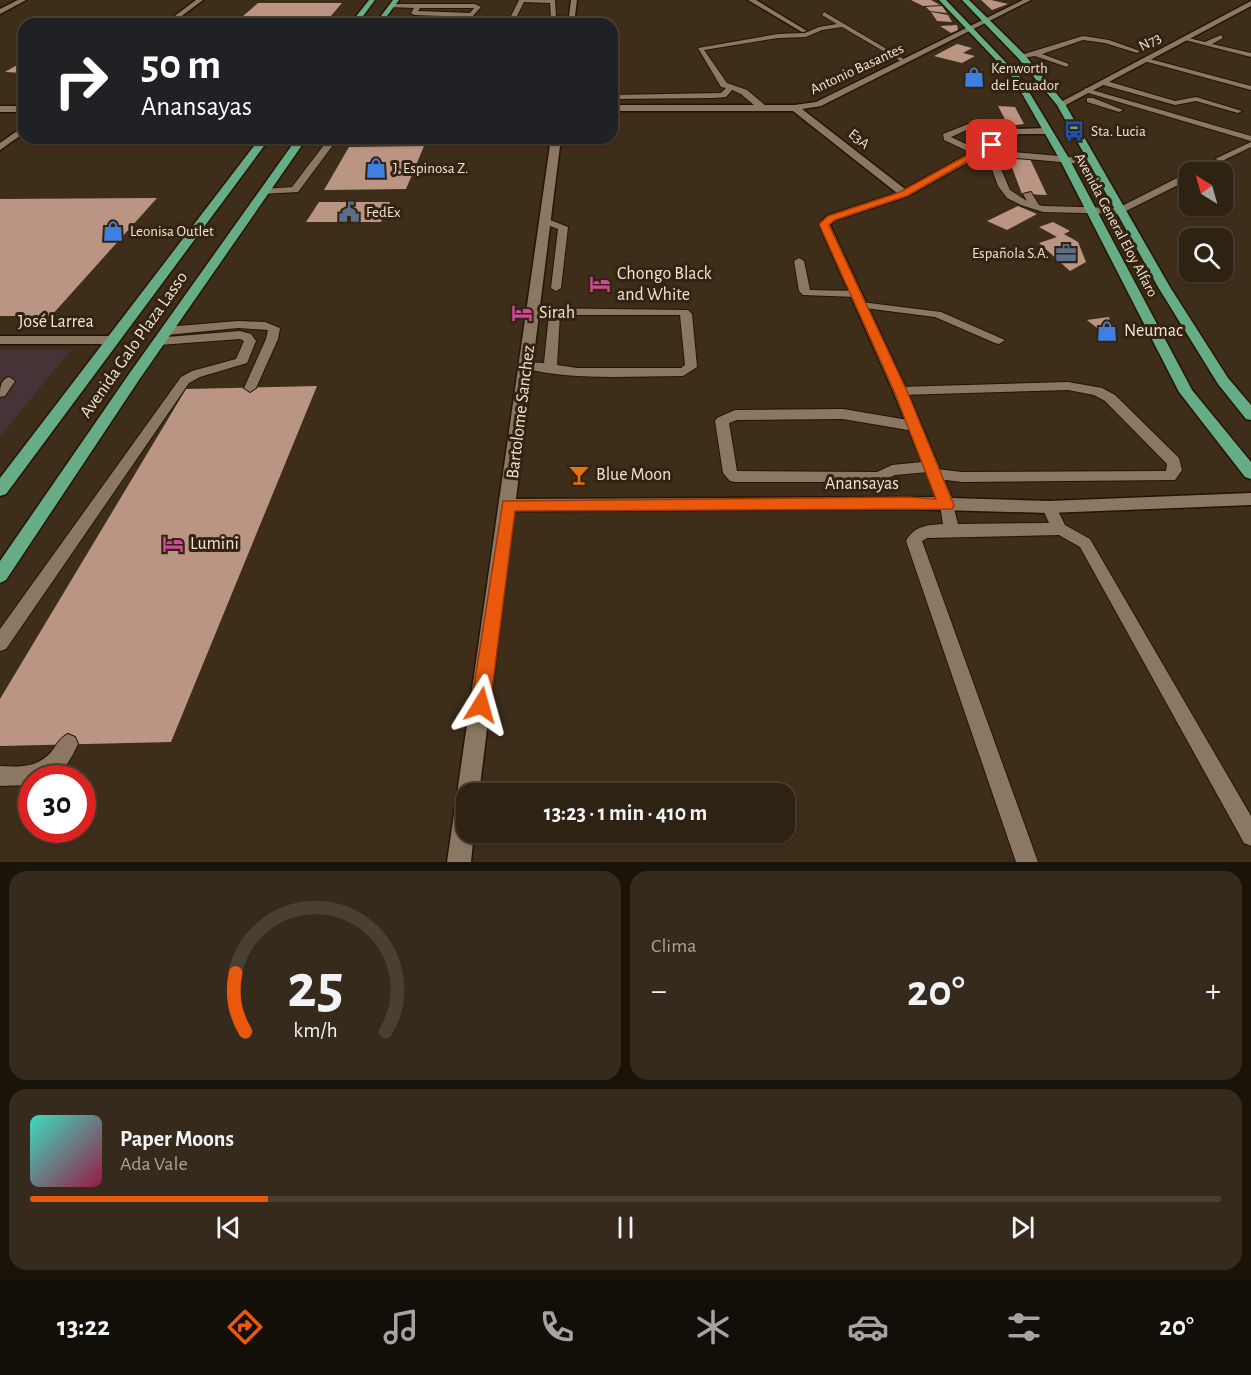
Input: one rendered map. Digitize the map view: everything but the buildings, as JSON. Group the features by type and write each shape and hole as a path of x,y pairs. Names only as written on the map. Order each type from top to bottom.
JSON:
{"main road":[{"path":"358,18 372,0"},
{"name":"Avenida General Eloy Alfaro","path":"942,0 1016,77 1065,160 1186,392 1251,473"},
{"name":"Avenida General Eloy Alfaro","path":"965,0 1021,56 1061,104 1120,211 1223,381 1251,415"},
{"path":"383,18 394,3"},
{"name":"Avenida Galo Plaza Lasso","path":"0,490 260,144"},
{"name":"Avenida Galo Plaza Lasso","path":"0,575 298,144"}],"street":[{"path":"0,12 23,0"},
{"path":"175,18 200,0"},
{"path":"572,18 574,0"},
{"path":"751,0 804,31"},
{"name":"Antonio Basantes","path":"618,108 795,108 818,104 988,21 1025,0"},
{"name":"N73","path":"1061,104 1251,4"},
{"name":"E3A","path":"795,108 904,194"},
{"path":"0,109 18,109"},
{"path":"946,505 900,391 824,224 831,218 904,194 1017,131 1047,131"},
{"path":"0,147 18,134"},
{"name":"Bartolome Sanchez","path":"470,783 509,505 555,144"},
{"name":"José Larrea","path":"0,340 111,340"},
{"name":"Anansayas","path":"509,505 908,503 1049,507 1251,500"},
{"path":"459,862 461,843"}],"lane":[{"path":"513,18 522,0 553,1 553,18"},
{"path":"394,3 418,6 478,7 472,15 414,13 418,6"},
{"path":"824,14 904,61"},
{"path":"763,108 744,92 724,85 700,50 778,36 806,35 821,28 844,25"},
{"path":"1206,44 1221,37"},
{"path":"1021,56 1037,55 1076,39 1085,38 1137,51"},
{"path":"1184,39 1251,55"},
{"path":"1037,55 1067,65"},
{"path":"1146,60 1251,88"},
{"path":"1103,82 1175,103 1196,99 1238,111"},
{"path":"618,97 714,96 723,94 731,87"},
{"path":"1088,90 1251,139"},
{"path":"1077,96 1119,110"},
{"path":"978,153 948,140 946,136 971,125 1007,137"},
{"path":"264,192 295,190 329,144"},
{"path":"1219,159 1251,144"},
{"path":"1093,162 1013,157 998,157 993,161 1005,192 1035,207 1120,211 1179,181"},
{"path":"1028,194 1035,207"},
{"path":"545,221 563,227 556,288"},
{"path":"799,261 804,291 807,293 937,314 999,340"},
{"path":"527,365 577,372 682,372 691,367 684,312 534,311"},
{"path":"550,370 555,311"},
{"path":"163,336 220,326 266,325 274,328 272,339 250,388"},
{"path":"0,644 186,380 196,374 240,363 250,341 247,337 240,335 163,336"},
{"path":"0,393 9,381"},
{"path":"900,391 1068,386 1097,391 1110,398 1174,462 1175,470 1170,476 962,477 933,470 892,470 879,477 735,477 730,473 722,420 735,415 843,414 914,426"},
{"path":"946,505 952,530"},
{"path":"1049,507 1060,529"},
{"path":"1027,862 914,541 916,535 922,532 1060,529 1085,543 1251,836"},
{"path":"0,776 32,777 46,771 58,760 68,744"}],"shaded area":[{"path":"0,350 71,350 0,436"}],"place":[{"name":"Kenworth del Ecuador","path":"974,77"},
{"name":"Sta. Lucia","path":"1074,131"},
{"name":"J. Espinosa Z.","path":"376,168"},
{"name":"FedEx","path":"349,212"},
{"name":"Leonisa Outlet","path":"113,231"},
{"name":"Española S.A.","path":"1066,253"},
{"name":"Chongo Black and White","path":"600,284"},
{"name":"Sirah","path":"522,313"},
{"name":"Neumac","path":"1107,331"},
{"name":"Blue Moon","path":"579,475"},
{"name":"Lumini","path":"173,544"}],"route":[{"path":"481,705 509,505 908,503 946,505 900,391 824,224 831,218 904,194 992,145"}]}
